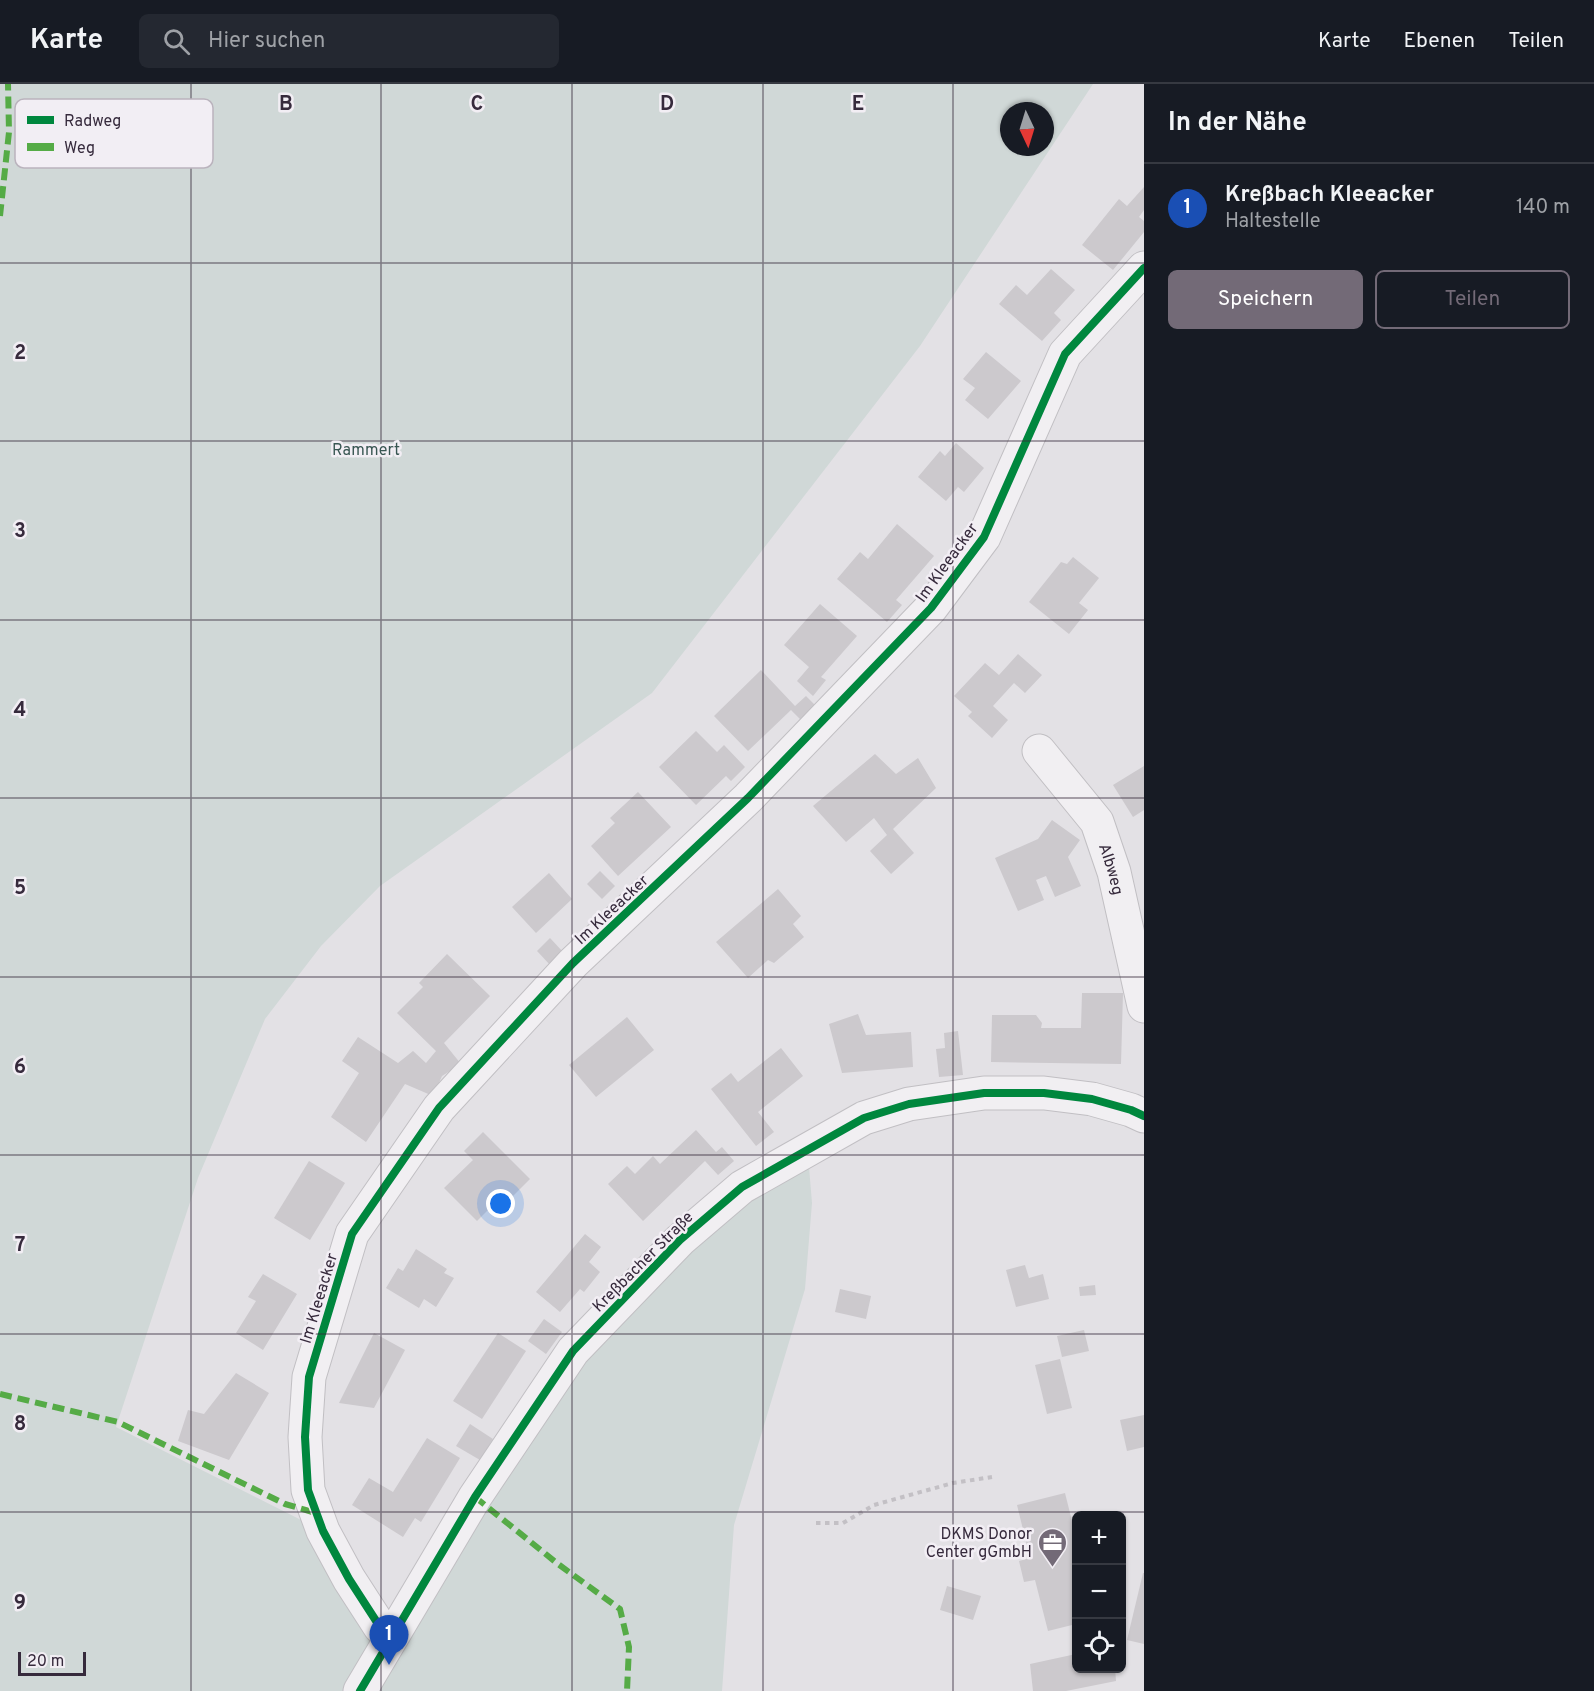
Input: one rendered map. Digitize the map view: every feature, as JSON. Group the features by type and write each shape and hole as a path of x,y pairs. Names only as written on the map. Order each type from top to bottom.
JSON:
{"street":[{"name":"Im Kleeacker","path":"391,1635 380,1627 349,1579 323,1531 308,1490 305,1437 309,1377 352,1234 439,1108 573,963 748,798 931,608 984,537 1065,354 1144,268"},
{"name":"Albweg","path":"1039,751 1097,822 1114,872 1144,1006"},
{"name":"Kreßbacher Straße","path":"360,1691 391,1635 518,1431 573,1352 680,1240 742,1187 864,1118 909,1104 984,1093 1044,1093 1092,1099 1144,1116"}],"path":[{"path":"816,1522 843,1522 874,1505 953,1483 992,1477"}],"green space":[{"name":"Rammert","path":"0,84 1093,84 1054,143 1054,102 1000,102 1000,156 1045,156 920,346 652,693 380,886 321,946 265,1019 198,1178 116,1427 323,1531 380,1627 360,1691 0,1691"},
{"path":"808,1155 812,1203 805,1289 734,1525 722,1691 374,1691 588,1348 670,1259"}],"building":[{"path":"1144,187 1144,210 1139,217 1144,221 1144,232 1113,270 1082,245 1119,199 1127,206"},
{"path":"1051,269 1075,290 1054,313 1061,320 1042,341 999,304 1016,285 1027,295"},
{"path":"986,352 1021,381 988,419 965,400 975,388 963,379"},
{"path":"956,443 984,468 964,492 958,487 946,501 918,477 940,451 945,456"},
{"path":"897,524 934,556 896,600 902,605 887,622 837,579 860,552 868,559"},
{"path":"1073,557 1099,578 1079,603 1088,610 1069,634 1029,602 1061,562 1067,564"},
{"path":"820,604 857,636 821,677 826,680 813,696 797,681 809,667 784,645"},
{"path":"1018,654 1042,675 1025,693 1014,683 993,706 1008,720 992,738 968,716 972,712 954,696 985,663 999,675"},
{"path":"761,670 795,706 806,696 819,709 804,723 791,710 748,751 714,716"},
{"path":"696,731 717,752 724,745 745,767 731,781 726,776 696,805 659,767"},
{"path":"875,754 896,774 918,758 936,788 893,829 914,853 891,874 870,851 887,835 874,818 846,842 813,806"},
{"path":"1144,766 1144,810 1133,817 1113,785"},
{"path":"638,792 671,827 618,876 591,846 615,823 610,818"},
{"path":"1052,820 1080,840 1068,857 1081,886 1055,897 1046,876 1036,880 1044,900 1018,911 995,858 1038,839"},
{"path":"600,871 615,886 602,899 587,884"},
{"path":"549,873 572,899 536,933 512,907"},
{"path":"778,889 801,916 793,924 804,937 774,963 768,960 748,978 716,942"},
{"path":"550,938 564,953 551,966 537,951"},
{"path":"447,954 490,996 444,1043 461,1064 442,1076 433,1096 405,1084 366,1142 331,1117 359,1073 342,1061 358,1037 398,1063 413,1051 426,1063 436,1051 397,1013 423,987 419,983"},
{"path":"1082,993 1123,993 1121,1064 991,1062 992,1015 1036,1015 1042,1023 1041,1028 1081,1028"},
{"path":"858,1014 866,1035 911,1032 913,1067 842,1073 829,1024"},
{"path":"627,1017 654,1050 596,1097 569,1065"},
{"path":"958,1031 963,1075 939,1077 936,1049 945,1048 944,1033"},
{"path":"781,1048 803,1076 758,1112 774,1132 756,1146 711,1089 731,1073 738,1082"},
{"path":"696,1130 716,1152 722,1147 734,1161 718,1175 705,1161 643,1221 608,1184 627,1166 635,1174 653,1156 660,1164"},
{"path":"483,1132 530,1179 511,1198 505,1193 477,1221 444,1188 473,1160 464,1151"},
{"path":"309,1161 345,1183 310,1240 274,1218"},
{"path":"585,1234 601,1247 589,1262 600,1272 584,1292 580,1289 560,1312 536,1292"},
{"path":"416,1249 447,1269 444,1273 454,1278 436,1307 424,1299 419,1308 386,1288 398,1268 403,1271"},
{"path":"1025,1265 1029,1278 1043,1274 1049,1299 1016,1307 1006,1270"},
{"path":"263,1274 297,1294 263,1350 236,1333 256,1301 248,1297"},
{"path":"1095,1285 1096,1295 1080,1296 1079,1287"},
{"path":"840,1289 871,1296 866,1319 835,1312"},
{"path":"544,1319 562,1332 546,1354 528,1341"},
{"path":"1084,1330 1089,1351 1062,1357 1057,1336"},
{"path":"374,1333 405,1350 374,1408 339,1403"},
{"path":"498,1333 526,1351 482,1419 453,1401"},
{"path":"1060,1359 1072,1408 1047,1414 1035,1365"},
{"path":"236,1373 269,1393 229,1460 178,1441 188,1410 204,1414"},
{"path":"1144,1415 1144,1447 1127,1451 1120,1420"},
{"path":"470,1424 493,1439 480,1460 456,1446"},
{"path":"427,1438 460,1458 421,1522 415,1518 403,1537 352,1505 369,1478 393,1492"},
{"path":"1065,1493 1072,1521 1072,1625 1048,1631 1035,1580 1024,1582 1019,1561 1030,1558 1017,1505"},
{"path":"1144,1573 1144,1644 1127,1640"},
{"path":"947,1586 981,1596 973,1620 940,1610"},
{"path":"1072,1655 1072,1673 1115,1673 1116,1681 1066,1691 1033,1691 1030,1664"}],"marked path":[{"path":"0,216 9,132 8,84"},
{"path":"0,1394 118,1422 285,1504 316,1513"},
{"path":"475,1497 558,1564 620,1609 629,1647 627,1691"}],"cycle path":[{"path":"391,1635 380,1627 349,1579 323,1531 308,1490 305,1437 309,1377 352,1234 439,1108 573,963 748,798 931,608 984,537 1065,354 1144,268"},
{"path":"360,1691 475,1497 573,1351 680,1240 742,1187 864,1118 909,1104 984,1093 1044,1093 1092,1099 1144,1116"}],"place":[{"name":"DKMS Donor Center gGmbH","path":"1053,1568"},
{"name":"Kreßbach Kleeacker","path":"389,1665"}]}
